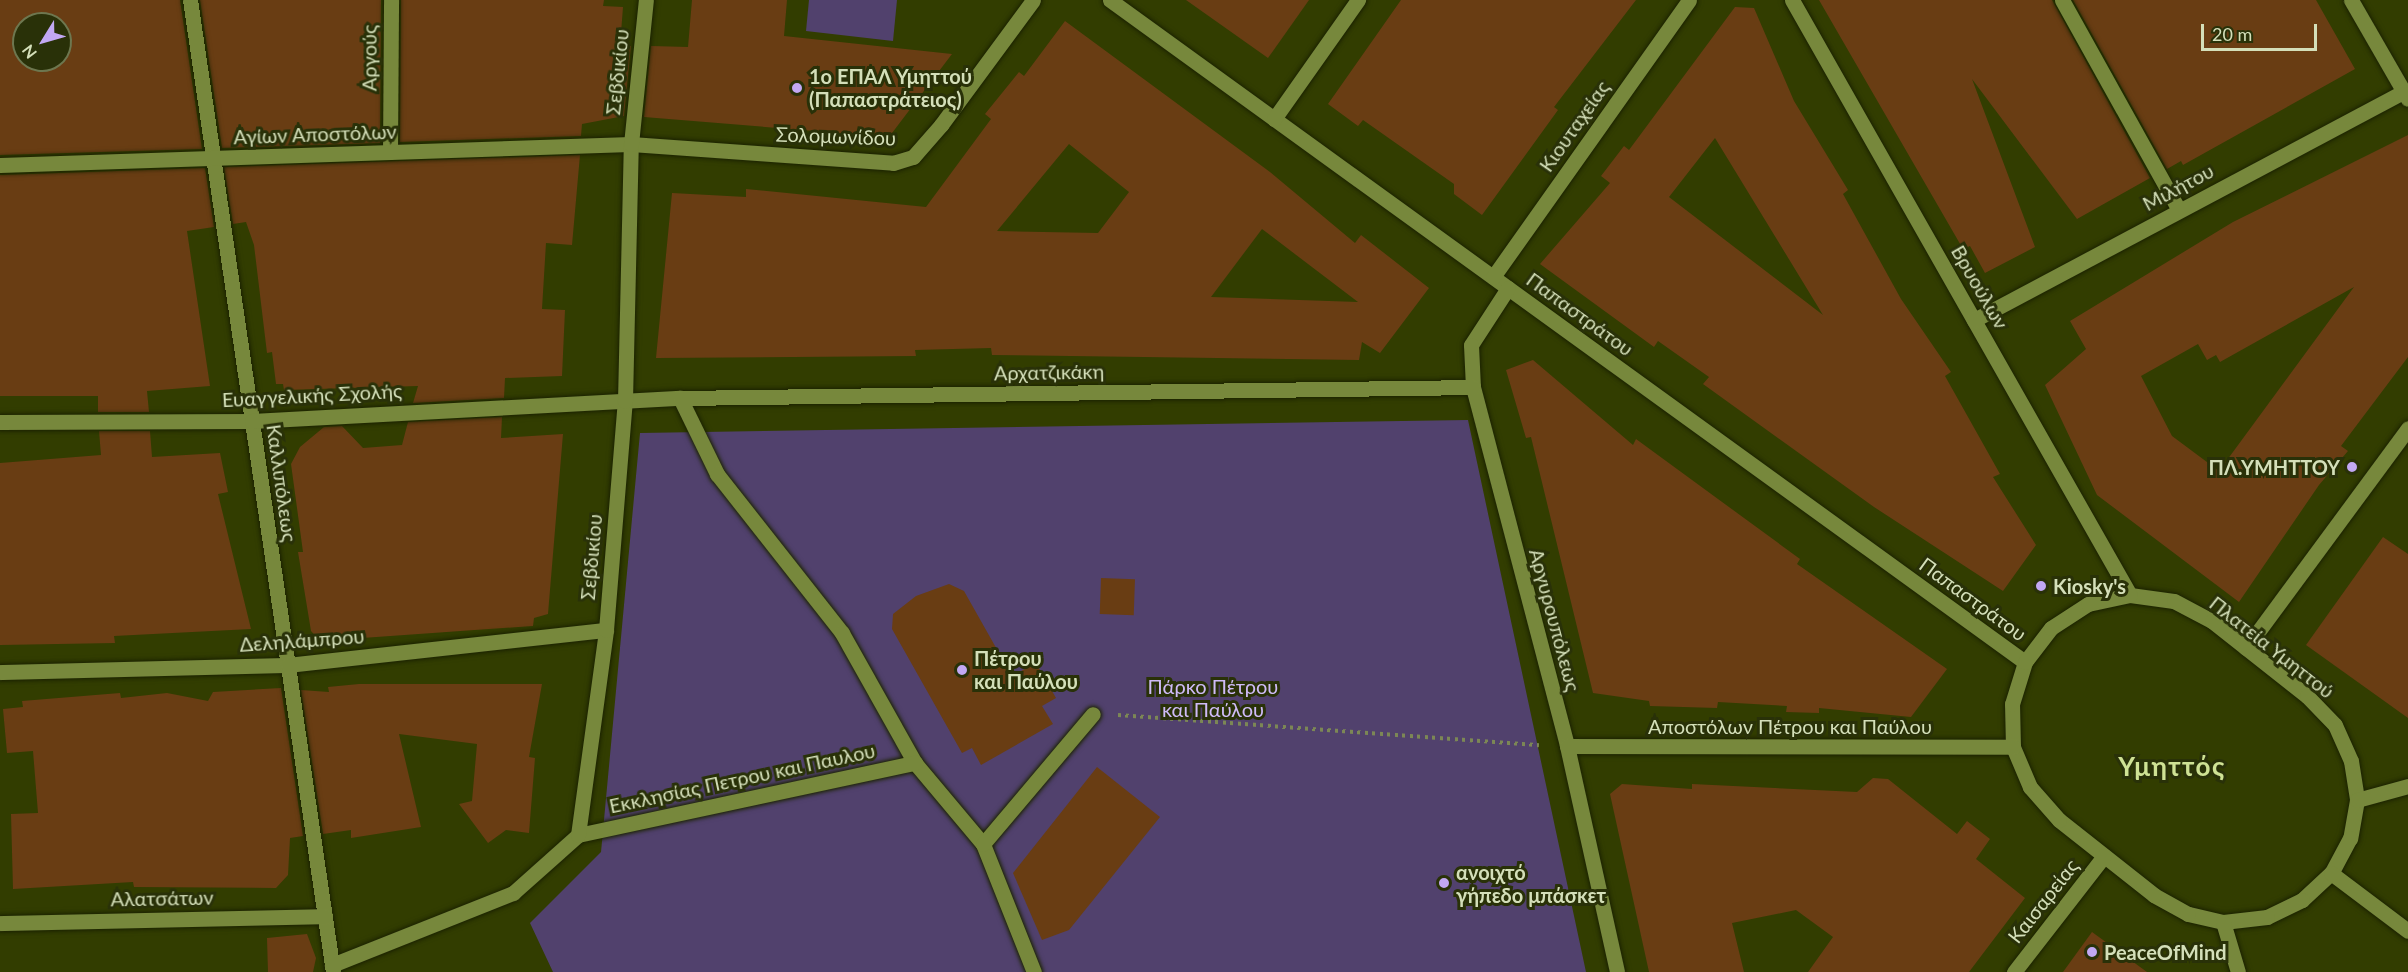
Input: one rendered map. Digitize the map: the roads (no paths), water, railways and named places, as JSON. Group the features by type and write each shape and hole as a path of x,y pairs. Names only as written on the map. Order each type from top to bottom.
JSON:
{"street":[{"name":"Καλλιπόλεως","path":"190,0 333,969"},
{"name":"Αργούς","path":"390,152 391,0"},
{"name":"Σεβδικίου","path":"578,835 606,630 625,401 631,144 646,0"},
{"name":"Σολομωνίδου","path":"631,144 892,163 914,157 1033,0"},
{"name":"Παπαστράτου","path":"1110,0 2025,662"},
{"path":"1274,119 1358,0"},
{"name":"Κιουταχείας","path":"1493,277 1689,0"},
{"name":"Βρυούλων","path":"1792,0 2130,595"},
{"path":"2062,0 2179,210"},
{"path":"2351,0 2405,95"},
{"name":"Μιλήτου","path":"1974,320 2179,210 2405,95"},
{"name":"Αγίων Αποστόλων","path":"0,165 631,144"},
{"name":"Αργυρουπόλεως","path":"1508,288 1471,345 1473,387 1567,747 1617,972"},
{"name":"Αρχατζικάκη","path":"625,401 680,398 1473,387"},
{"name":"Εκκλησίας Πετρου και Παυλου","path":"680,398 717,474 842,633 915,763 983,844 1034,972"},
{"name":"Ευαγγελικής Σχολής","path":"0,422 252,421 625,401"},
{"path":"2246,648 2408,428"},
{"name":"Πλατεία Υμηττού","path":"2130,595 2174,601 2246,648 2335,725 2351,761 2357,800 2350,838 2331,873 2302,900 2267,917 2223,922 2188,914 2163,900 2059,820 2030,787 2013,747 2012,704 2025,662 2051,628 2079,610 2130,595"},
{"name":"Δεληλάμπρου","path":"0,672 288,665 606,630"},
{"path":"983,844 1093,714"},
{"name":"Αποστόλων Πέτρου και Παύλου","path":"1567,747 2013,747"},
{"name":"Εκκλησίας Πετρου και Παυλου","path":"578,835 915,763"},
{"path":"2357,800 2408,786"},
{"path":"333,969 513,893 578,835"},
{"name":"Καισαρείας","path":"2014,972 2104,856"},
{"path":"2331,873 2408,931"},
{"name":"Αλατσάτων","path":"0,923 325,916"},
{"path":"2223,922 2238,972"}],"place":[{"name":"1ο ΕΠΑΛ Υμηττού (Παπαστράτειος)","path":"797,88"},
{"name":"ΠΛ.ΥΜΗΤΤΟΥ","path":"2352,467"},
{"name":"Kiosky's","path":"2041,586"},
{"name":"Πέτρου και Παύλου","path":"962,670"},
{"name":"ανοιχτό γήπεδο μπάσκετ","path":"1444,883"},
{"name":"PeaceOfMind","path":"2092,952"}],"district":[{"name":"Υμηττός","path":"2172,767"}],"park label":[{"name":"Πάρκο Πέτρου και Παύλου","path":"1213,698"}]}
